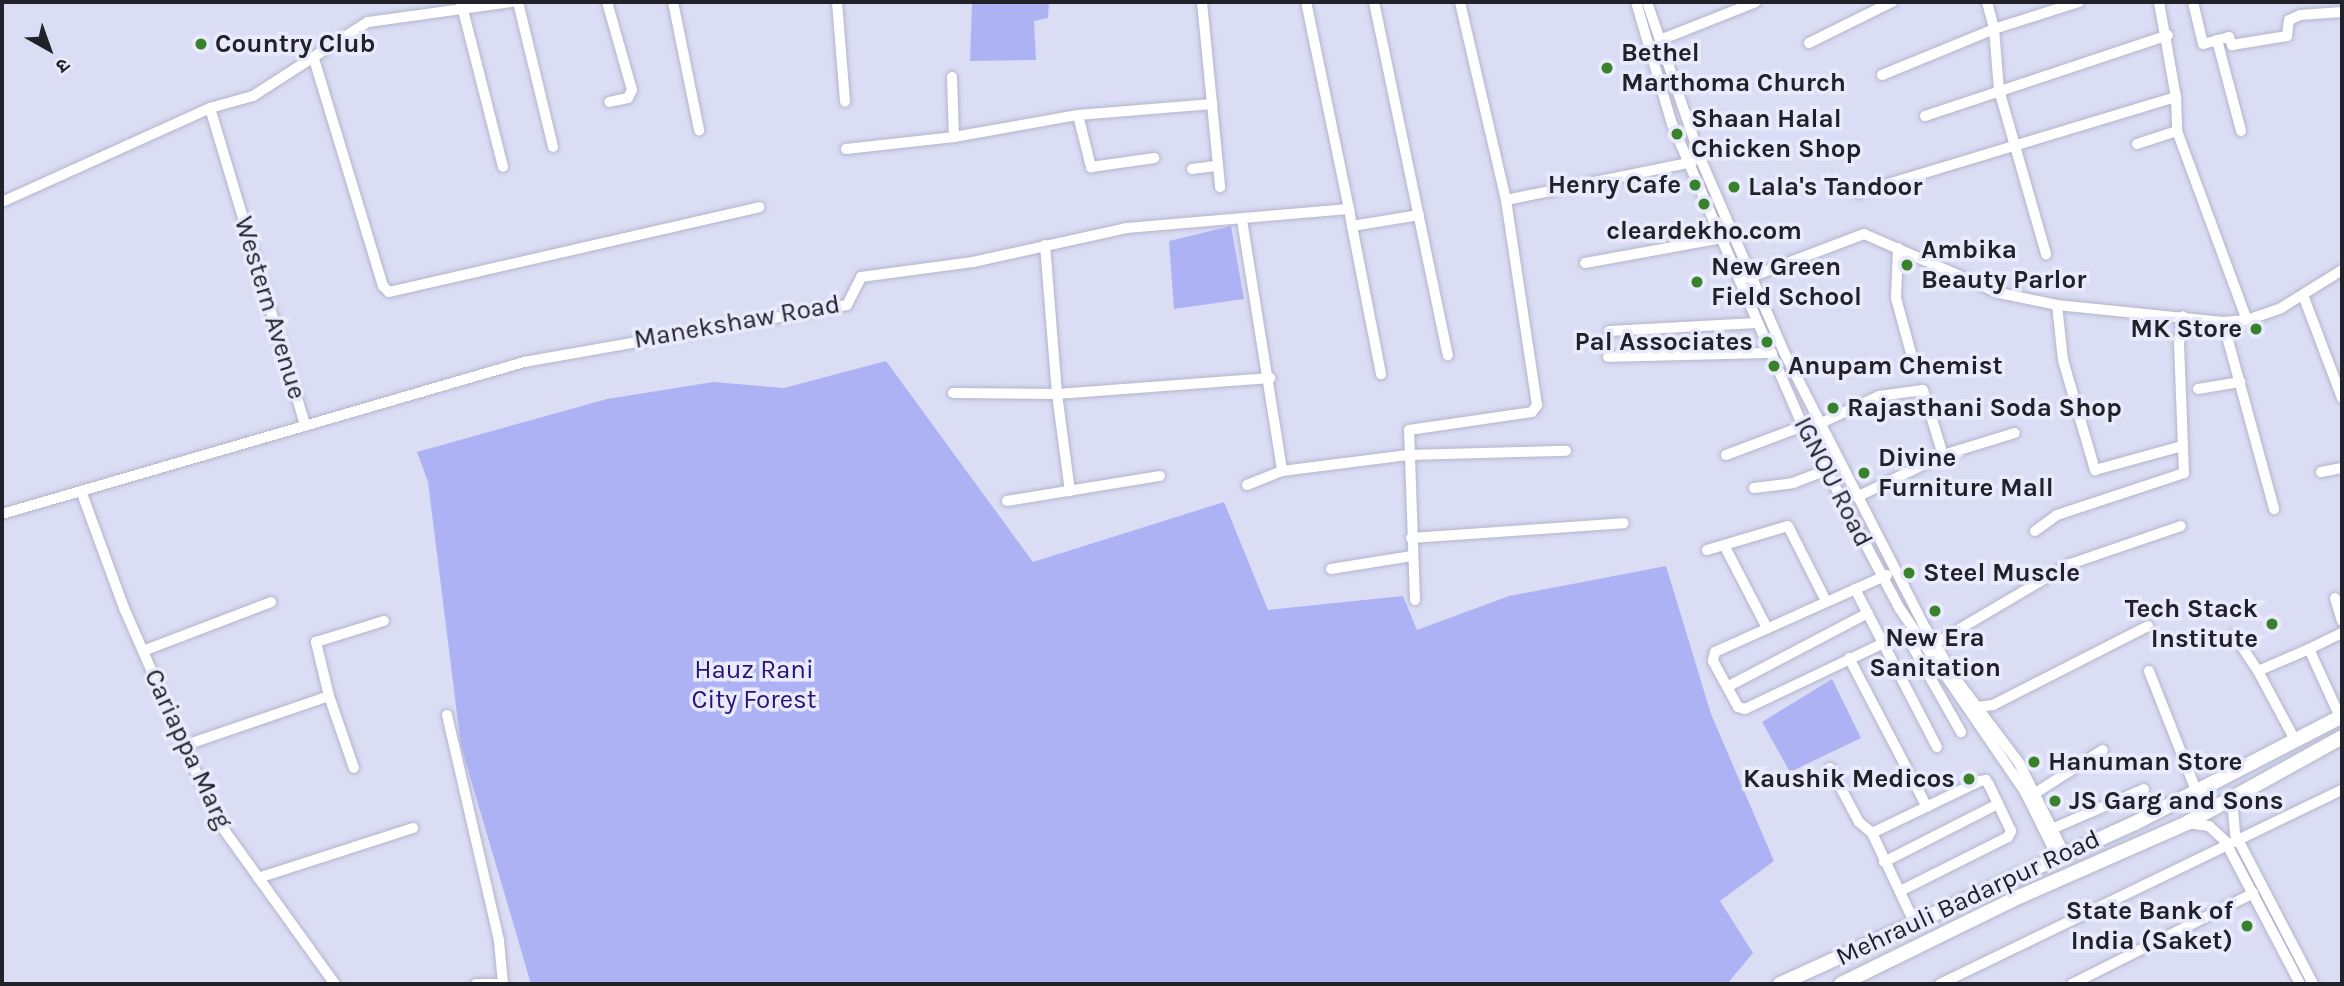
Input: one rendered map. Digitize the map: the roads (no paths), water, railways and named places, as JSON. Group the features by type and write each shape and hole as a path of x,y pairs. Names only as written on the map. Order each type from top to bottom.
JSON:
{"main road":[{"name":"Mehrauli Badarpur Road","path":"1780,984 2197,793 2341,716"},
{"name":"Mehrauli Badarpur Road","path":"1841,984 2021,896 2187,823 2342,737"}],"street":[{"path":"2,202 210,108 244,101 377,18 463,5 512,2"},
{"path":"518,2 553,147"},
{"path":"607,2 632,90 628,98 609,102"},
{"path":"673,2 699,130"},
{"path":"836,2 845,102"},
{"path":"1202,2 1220,187"},
{"path":"1306,2 1381,374"},
{"path":"1374,2 1448,355"},
{"path":"1415,600 1408,455 1412,427 1536,409 1506,200 1460,2"},
{"name":"IGNOU Road","path":"1636,2 1670,117 1688,163 1803,426 1883,577 2024,790 2061,855"},
{"name":"IGNOU Road","path":"1647,2 1701,160 1754,276 1784,352 1934,644 2037,792 2054,828 2061,855"},
{"path":"1660,40 1756,2"},
{"path":"1809,43 1892,2"},
{"path":"1987,2 1994,29 1999,90 2046,254"},
{"path":"1882,75 1994,29 2078,2"},
{"path":"2159,2 2168,35 2176,97 2177,131 2247,320"},
{"path":"2193,2 2203,44 2229,37 2232,45 2287,36 2289,20 2300,15 2342,12"},
{"path":"463,5 503,167"},
{"path":"1925,116 2168,35"},
{"path":"2217,40 2241,131"},
{"path":"314,59 383,286 389,292 759,207"},
{"path":"952,77 954,137"},
{"path":"1858,192 2176,97"},
{"path":"846,149 954,137 1078,116 1213,104"},
{"name":"Western Avenue","path":"2,514 305,424 210,108"},
{"path":"1670,117 1687,115"},
{"path":"1078,116 1091,167 1154,158"},
{"path":"2137,144 2177,131"},
{"path":"1506,200 1701,160"},
{"path":"1192,169 1218,166"},
{"name":"Manekshaw Road","path":"305,424 524,362 847,304 861,277 974,262 1126,229 1349,209"},
{"path":"1352,226 1419,215"},
{"path":"1242,220 1270,378 1282,471"},
{"path":"1740,281 1857,234 1898,248 1999,293 2057,305 2223,322 2247,320 2302,295 2342,270"},
{"path":"1586,263 1735,235"},
{"path":"1045,246 1056,394 1070,491"},
{"path":"1898,248 1896,298 1914,368"},
{"path":"2302,295 2342,398"},
{"path":"2057,305 2063,360 2095,470 2182,446"},
{"path":"2035,531 2057,515 2180,476 2185,470 2179,344 2183,316"},
{"path":"2223,322 2274,509"},
{"path":"1609,331 1757,323"},
{"path":"1608,358 1772,353"},
{"path":"953,393 1056,394 1270,378"},
{"path":"2198,389 2240,382"},
{"path":"1821,424 1879,396 1923,390 1943,455"},
{"path":"1726,455 1803,426"},
{"path":"1857,497 1943,455 2015,433"},
{"path":"1247,485 1282,471 1408,455 1566,451"},
{"path":"2321,472 2342,468"},
{"path":"1754,488 1793,483 1827,470"},
{"path":"1007,501 1160,476"},
{"name":"Cariappa Marg","path":"81,491 143,651 217,820 335,984"},
{"path":"1411,538 1623,523"},
{"path":"1707,550 1725,547 1778,526 1788,526 1826,600"},
{"path":"1934,644 2070,564 2180,526"},
{"path":"1725,547 1767,628"},
{"path":"1331,569 1412,556"},
{"path":"1896,571 1826,600 1715,652 1713,661 1738,707 1745,709 1883,642 1909,635 1961,732"},
{"path":"1855,589 1937,747"},
{"path":"2334,598 2342,621"},
{"path":"143,651 271,602"},
{"path":"1727,687 1868,613"},
{"path":"354,768 326,697 316,642 384,621"},
{"path":"1977,707 1993,705 2148,626"},
{"path":"2258,671 2342,633"},
{"path":"2234,635 2258,671 2295,740"},
{"path":"2309,649 2341,716"},
{"path":"1849,658 1927,807"},
{"path":"2149,671 2197,793"},
{"path":"183,746 326,697"},
{"path":"447,715 499,941 504,984 475,984"},
{"path":"2037,792 2064,771 2104,750"},
{"path":"1830,768 1859,822 1872,833 1914,922"},
{"path":"1872,833 1986,780 2011,831 2008,837 1899,891"},
{"path":"2054,828 2144,789"},
{"path":"1940,984 2342,790"},
{"path":"2239,795 2232,818 2239,841 2313,984"},
{"path":"1884,862 1998,804"},
{"path":"2187,823 2215,830 2228,847 2300,984"},
{"path":"258,878 412,828"},
{"path":"2072,984 2254,893"},
{"path":"2291,968 2303,963"}],"place":[{"name":"Country Club","path":"201,44"},
{"name":"Bethel Marthoma Church","path":"1607,68"},
{"name":"Shaan Halal Chicken Shop","path":"1677,134"},
{"name":"Henry Cafe","path":"1695,185"},
{"name":"Lala's Tandoor","path":"1734,187"},
{"name":"cleardekho.com","path":"1704,204"},
{"name":"Ambika Beauty Parlor","path":"1907,265"},
{"name":"New Green Field School","path":"1697,282"},
{"name":"MK Store","path":"2256,329"},
{"name":"Pal Associates","path":"1767,342"},
{"name":"Anupam Chemist","path":"1774,366"},
{"name":"Rajasthani Soda Shop","path":"1833,408"},
{"name":"Divine Furniture Mall","path":"1864,473"},
{"name":"Steel Muscle","path":"1909,573"},
{"name":"New Era Sanitation","path":"1935,611"},
{"name":"Tech Stack Institute","path":"2272,624"},
{"name":"Hanuman Store","path":"2034,762"},
{"name":"Kaushik Medicos","path":"1969,779"},
{"name":"JS Garg and Sons","path":"2055,801"},
{"name":"State Bank of India (Saket)","path":"2247,926"}],"park label":[{"name":"Hauz Rani City Forest","path":"754,685"}]}
